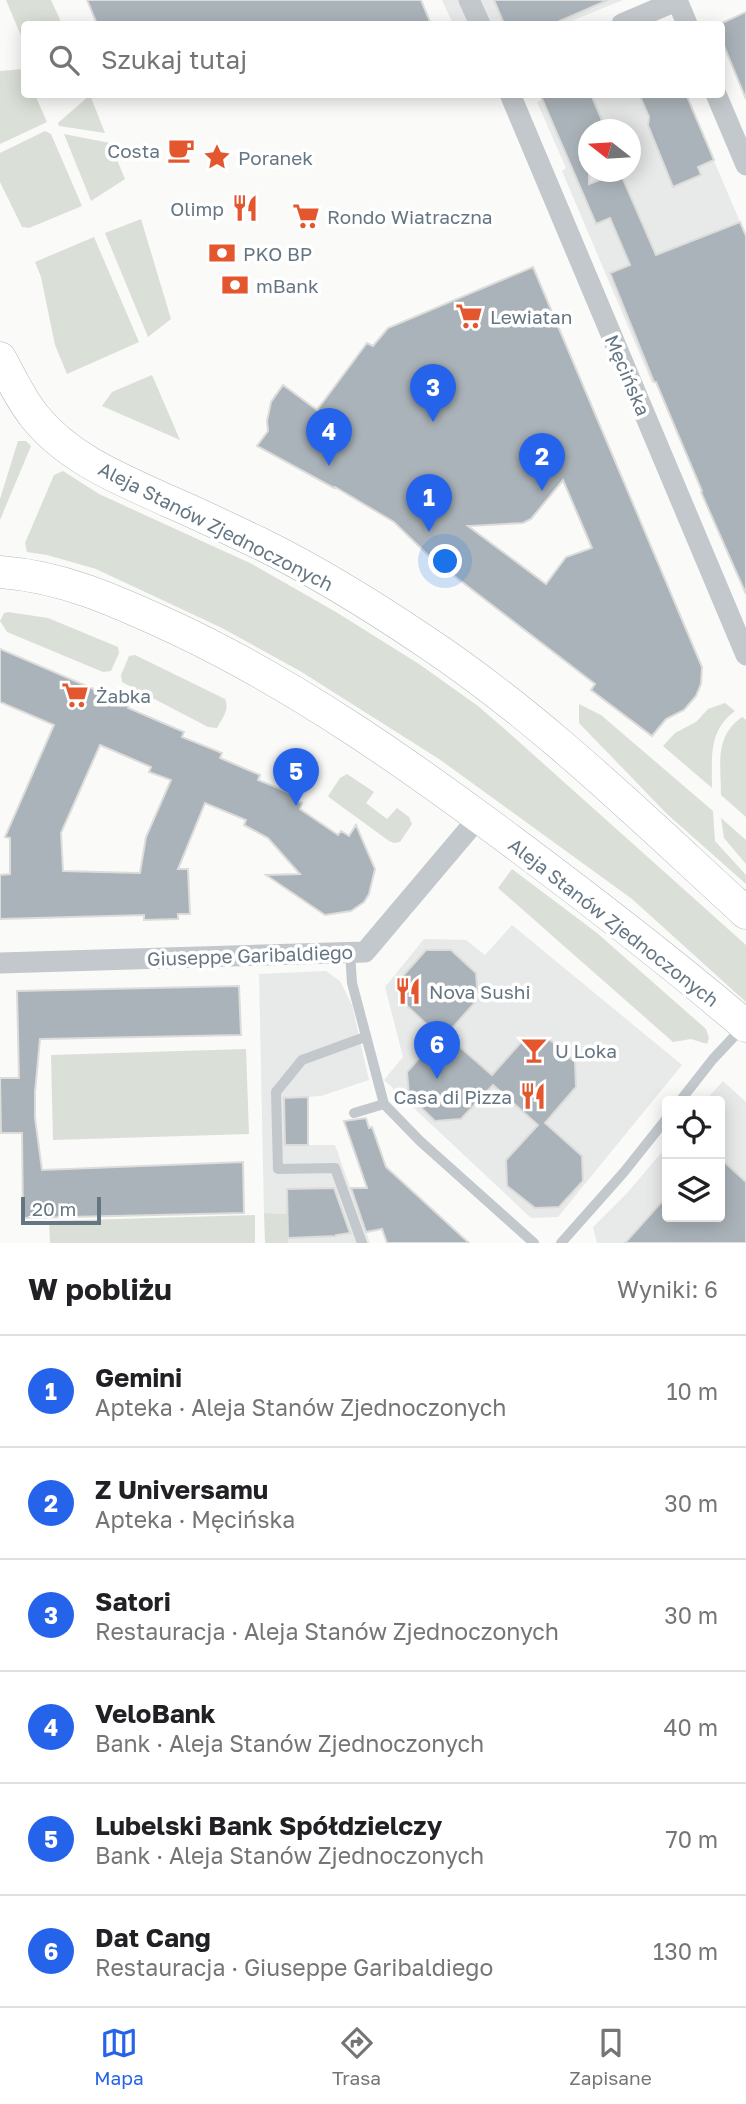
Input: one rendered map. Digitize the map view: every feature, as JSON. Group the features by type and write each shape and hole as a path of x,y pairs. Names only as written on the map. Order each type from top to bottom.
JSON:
{"main road":[{"name":"Aleja Stanów Zjednoczonych","path":"0,358 35,417 67,448 108,474 262,545 369,605 425,641 498,694 567,751 746,913"},
{"name":"Aleja Stanów Zjednoczonych","path":"0,572 42,577 99,594 213,646 316,705 411,768 623,924 745,1026"}],"street":[{"path":"469,0 479,21"},
{"path":"629,21 677,0 686,21"},
{"name":"Męcińska","path":"512,98 746,655"},
{"path":"718,98 746,165"},
{"name":"Giuseppe Garibaldiego","path":"0,963 365,952 479,817"}],"lane":[{"path":"351,953 352,983 384,1104 534,1243"},
{"path":"688,1096 745,1026"},
{"path":"362,1243 335,1168 278,1169 276,1092 302,1060 365,1037"},
{"path":"354,1114 384,1104"},
{"path":"561,1243 662,1124"}],"shaded area":[{"path":"6,0 51,0 61,21 21,21 21,36"},
{"path":"442,0 623,0 571,21 452,21"},
{"path":"21,69 21,98 36,98 47,122 0,144 0,71"},
{"path":"87,98 91,98 105,133 59,126 58,123"},
{"path":"545,98 687,98 746,236 746,346 652,383 562,171 566,168 537,102"},
{"path":"45,131 51,134 82,206 29,228 22,227 0,182 0,153"},
{"path":"64,134 110,143 125,179 91,201"},
{"path":"141,219 171,319 148,337 105,233"},
{"path":"94,237 139,342 67,374 55,345 41,277 35,262"},
{"path":"152,375 180,440 102,406 112,392"},
{"path":"18,441 26,441 31,446 0,520 0,499"},
{"path":"63,471 99,494 252,564 419,664 478,706 746,945 746,1002 632,899 439,759 300,671 222,628 96,569 27,552 25,543 54,475"},
{"path":"4,613 48,618 118,647 119,653 111,671 103,672 7,632 0,621"},
{"path":"135,655 225,699 226,710 217,728 208,727 122,682 121,675 129,656"},
{"path":"725,703 735,711 720,727 713,746 712,788 663,746 675,733 696,722 708,709"},
{"path":"579,704 601,715 713,811 715,841 746,875 746,884 667,814 579,723"},
{"path":"742,717 746,720 746,817 721,795 720,762 723,742 733,725"},
{"path":"347,774 374,792 366,803 387,819 397,808 409,817 412,824 400,842 389,841 328,796 340,778"},
{"path":"721,818 746,840 746,864 724,838"},
{"path":"512,869 597,933 706,1029 709,1038 707,1044 691,1039 673,1042 498,888"},
{"path":"512,925 682,1065 558,1217 531,1218 384,1080 403,1057 385,987 424,939 466,940 485,955"},
{"path":"326,971 340,981 352,1005 369,1080 321,1096 307,1097 308,1145 335,1145 370,1243 288,1243 287,1214 264,1213 259,974"},
{"path":"246,1049 249,1134 53,1140 51,1055"},
{"path":"723,1081 746,1102 746,1243 597,1243 593,1227 662,1152 662,1222 725,1222 725,1096 710,1096"},
{"path":"264,1213 287,1214 288,1243 265,1243"},
{"path":"255,1215 255,1243 50,1243 49,1221"}],"building":[{"path":"87,0 421,0 430,21 96,21"},
{"path":"494,0 608,0 560,21 503,21"},
{"path":"746,12 746,99 725,48 725,22"},
{"path":"542,98 593,98 601,119 578,119 578,182 624,182 656,255 740,222 746,236 746,594 610,273 630,265 610,218 596,224"},
{"path":"641,98 688,98 714,160 698,167 701,175 673,187 648,125 649,117"},
{"path":"533,267 702,667 701,684 696,696 684,710 666,719 652,736 591,690 595,684 431,558 394,522 257,446 268,431 271,402 283,385 317,410 367,343 373,346 388,328","holes":["563,480 592,548 566,557 546,584 468,526 523,523 531,519"]},
{"path":"0,649 129,704 128,708 184,732 182,737 222,753 220,758 260,775 258,780 298,796 296,801 302,803 300,809 338,835 341,831 349,836 356,825 375,869 369,894 364,902 351,911 325,915 266,875 300,874 268,838 244,825 246,820 205,803 178,869 188,869 190,914 178,914 178,919 144,920 144,915 0,919 0,875 10,874 10,838 5,837 54,725 0,702","holes":["100,745 151,767 149,772 171,780 146,837 140,873 63,871 61,833"]},
{"path":"426,950 451,950 476,973 478,999 446,1035 492,1075 523,1040 548,1038 575,1062 576,1087 545,1123 582,1156 583,1181 559,1207 535,1208 507,1186 506,1160 538,1125 493,1085 461,1119 435,1121 409,1096 407,1072 439,1036 404,1003 402,977"},
{"path":"239,986 241,1035 40,1039 35,1118 42,1170 243,1162 244,1213 23,1218 22,1133 1,1133 0,1078 19,1078 17,991"},
{"path":"308,1097 308,1145 285,1145 284,1098"},
{"path":"366,1118 369,1128 372,1127 386,1167 469,1243 387,1243 382,1229 366,1232 351,1188 367,1188 344,1121"},
{"path":"725,1163 746,1182 746,1243 625,1243 662,1202 662,1222 725,1222"},
{"path":"334,1188 350,1233 288,1238 287,1189"}],"place":[{"name":"Costa","path":"181,150"},
{"name":"Poranek","path":"217,157"},
{"name":"Olimp","path":"245,208"},
{"name":"Rondo Wiatraczna","path":"306,216"},
{"name":"PKO BP","path":"222,253"},
{"name":"mBank","path":"235,285"},
{"name":"Lewiatan","path":"469,316"},
{"name":"Satori","path":"433,422"},
{"name":"VeloBank","path":"329,466"},
{"name":"Z Universamu","path":"542,491"},
{"name":"Gemini","path":"429,532"},
{"name":"Żabka","path":"75,695"},
{"name":"Lubelski Bank Spółdzielczy","path":"296,806"},
{"name":"Nova Sushi","path":"408,991"},
{"name":"U Loka","path":"534,1050"},
{"name":"Dat Cang","path":"437,1079"},
{"name":"Casa di Pizza","path":"533,1096"}]}
